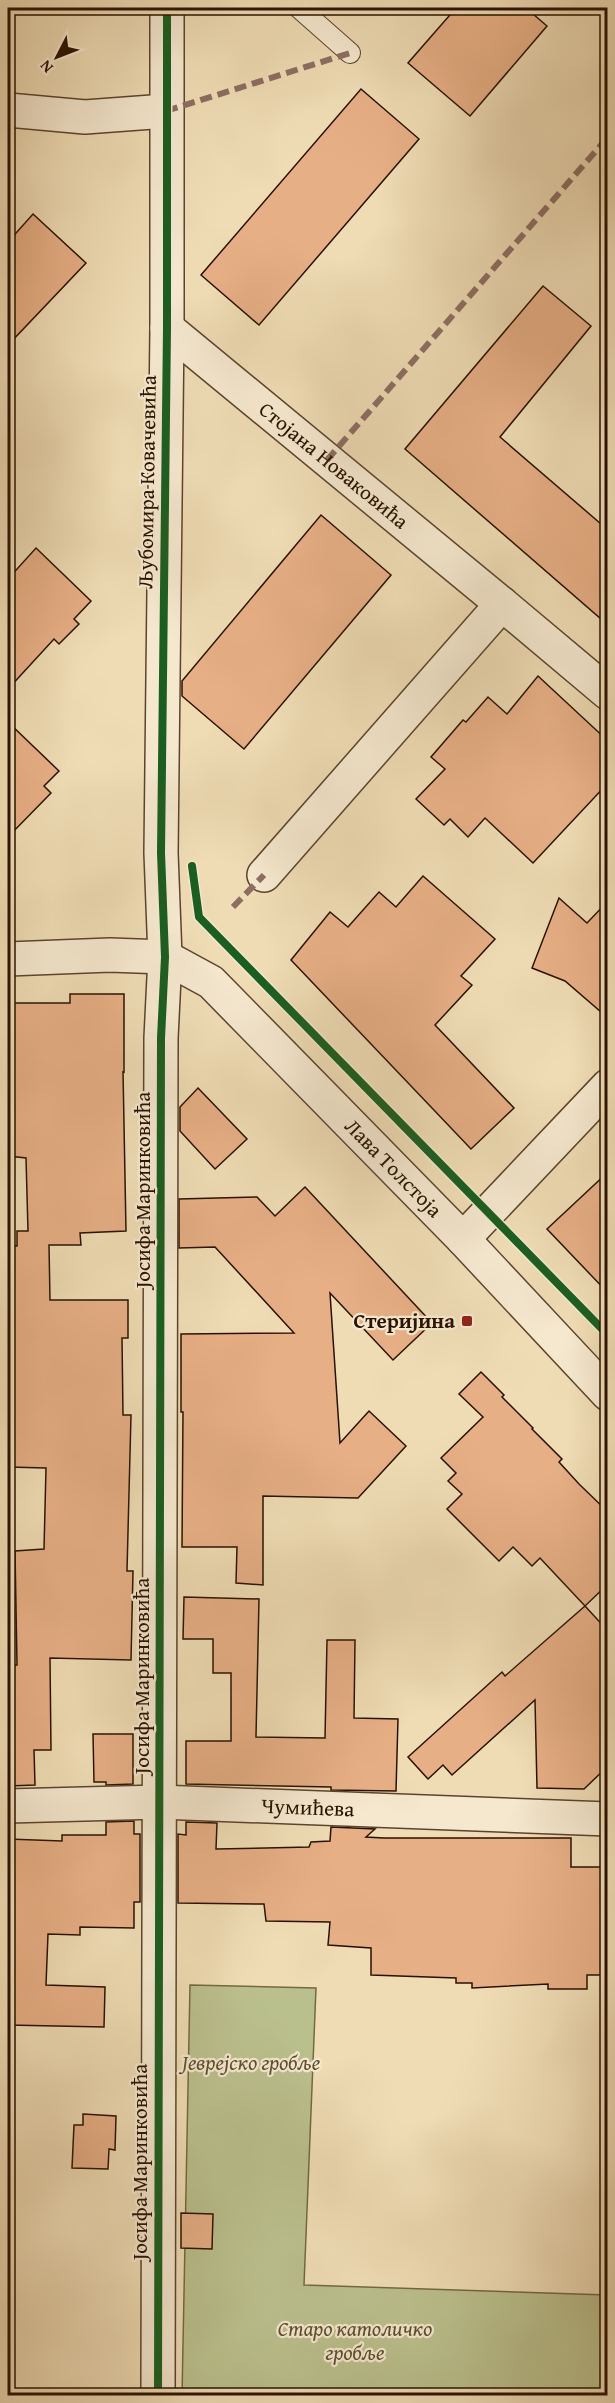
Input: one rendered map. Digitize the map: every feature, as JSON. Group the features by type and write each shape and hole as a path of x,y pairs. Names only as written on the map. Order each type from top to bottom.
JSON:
{"street":[{"name":"Љубомира Ковачевића","path":"165,957 161,853 167,328 167,8"},
{"path":"8,110 85,117 166,111"},
{"name":"Стојана Новаковића","path":"167,328 608,693"},
{"path":"264,875 502,604"},
{"path":"8,959 110,955 165,957"},
{"name":"Лава Толстоја","path":"165,957 211,982 463,1239 608,1394"},
{"name":"Јосифа Маринковића","path":"158,2396 161,1038 165,957"},
{"path":"463,1239 608,1086"},
{"name":"Чумићева","path":"8,1806 159,1802 608,1819"}],"lane":[{"path":"299,8 350,53"}],"green space":[{"name":"Јеврејско гробље","path":"190,1985 316,1988 304,2285 607,2295 607,2395 182,2396"}],"building":[{"path":"456,8 526,8 547,26 470,116 408,63"},
{"path":"361,89 419,139 259,325 201,275"},
{"path":"33,214 86,263 8,345 8,242"},
{"path":"543,286 591,326 500,437 608,530 608,625 405,449"},
{"path":"321,515 391,575 244,749 182,696 182,681"},
{"path":"36,548 91,601 74,619 79,624 59,644 54,639 8,689 8,579"},
{"path":"538,676 608,741 608,783 533,863 485,818 468,837 450,819 444,825 416,799 445,769 431,757 463,720 466,722 488,697 507,714"},
{"path":"8,722 59,771 44,786 51,793 8,837"},
{"path":"423,876 495,939 461,976 472,985 435,1025 514,1108 471,1149 291,960 330,912 348,927 379,892 396,907"},
{"path":"559,898 587,923 608,901 608,1018 565,981 532,968"},
{"path":"70,994 124,994 126,1231 80,1233 81,1245 49,1245 50,1300 128,1300 128,1338 122,1338 123,1415 131,1415 127,1571 133,1571 131,1660 50,1658 51,1750 34,1750 35,1785 8,1786 8,1665 17,1665 15,1551 44,1549 46,1468 8,1467 8,1246 17,1246 17,1231 28,1231 26,1158 8,1156 8,1003 70,1003"},
{"path":"198,1088 247,1139 215,1169 180,1131 180,1107"},
{"path":"608,1172 608,1293 547,1229"},
{"path":"305,1187 432,1323 393,1360 330,1293 340,1443 369,1411 406,1446 358,1498 263,1496 263,1585 236,1583 237,1547 182,1547 181,1334 294,1333 215,1247 179,1248 179,1199 257,1197 275,1216"},
{"path":"481,1372 562,1459 559,1462 608,1512 608,1584 585,1606 540,1558 532,1566 513,1547 499,1561 447,1509 462,1494 448,1481 456,1473 441,1458 483,1417 459,1394"},
{"path":"184,1597 259,1599 256,1737 325,1738 327,1640 355,1640 354,1718 398,1719 396,1791 331,1790 331,1787 186,1784 186,1741 231,1741 231,1673 213,1673 213,1639 183,1639"},
{"path":"585,1606 608,1631 608,1766 584,1789 537,1788 535,1700 452,1775 443,1765 428,1779 408,1757 502,1672 505,1676"},
{"path":"93,1734 133,1734 133,1784 106,1785 106,1782 94,1782"},
{"path":"134,1821 134,1834 140,1834 140,1902 134,1902 134,1928 80,1927 80,1935 48,1934 46,1985 105,1987 104,2027 8,2025 8,1839 62,1841 62,1835 106,1835 106,1822"},
{"path":"186,1822 217,1823 216,1849 309,1847 311,1842 330,1841 331,1827 375,1829 366,1837 384,1838 571,1838 571,1867 608,1867 608,1975 587,1975 587,1989 548,1989 548,1984 472,1988 472,1983 456,1983 456,1978 371,1975 371,1948 328,1945 330,1922 266,1921 264,1904 178,1903 178,1834 186,1835"},
{"path":"83,2114 116,2116 115,2150 109,2149 108,2169 72,2168 74,2125 83,2125"},
{"path":"181,2213 213,2214 212,2249 181,2248"}],"marked path":[{"path":"166,111 350,53"},
{"path":"327,460 608,137"},
{"path":"233,907 264,875"}],"cycle path":[{"path":"158,2396 161,1038 165,957 161,853 167,328 167,8"},
{"path":"192,866 199,917 608,1335"}],"place":[{"name":"Стеријина","path":"467,1321"}],"park label":[{"name":"Старо католичко гробље","path":"355,2341"}]}
